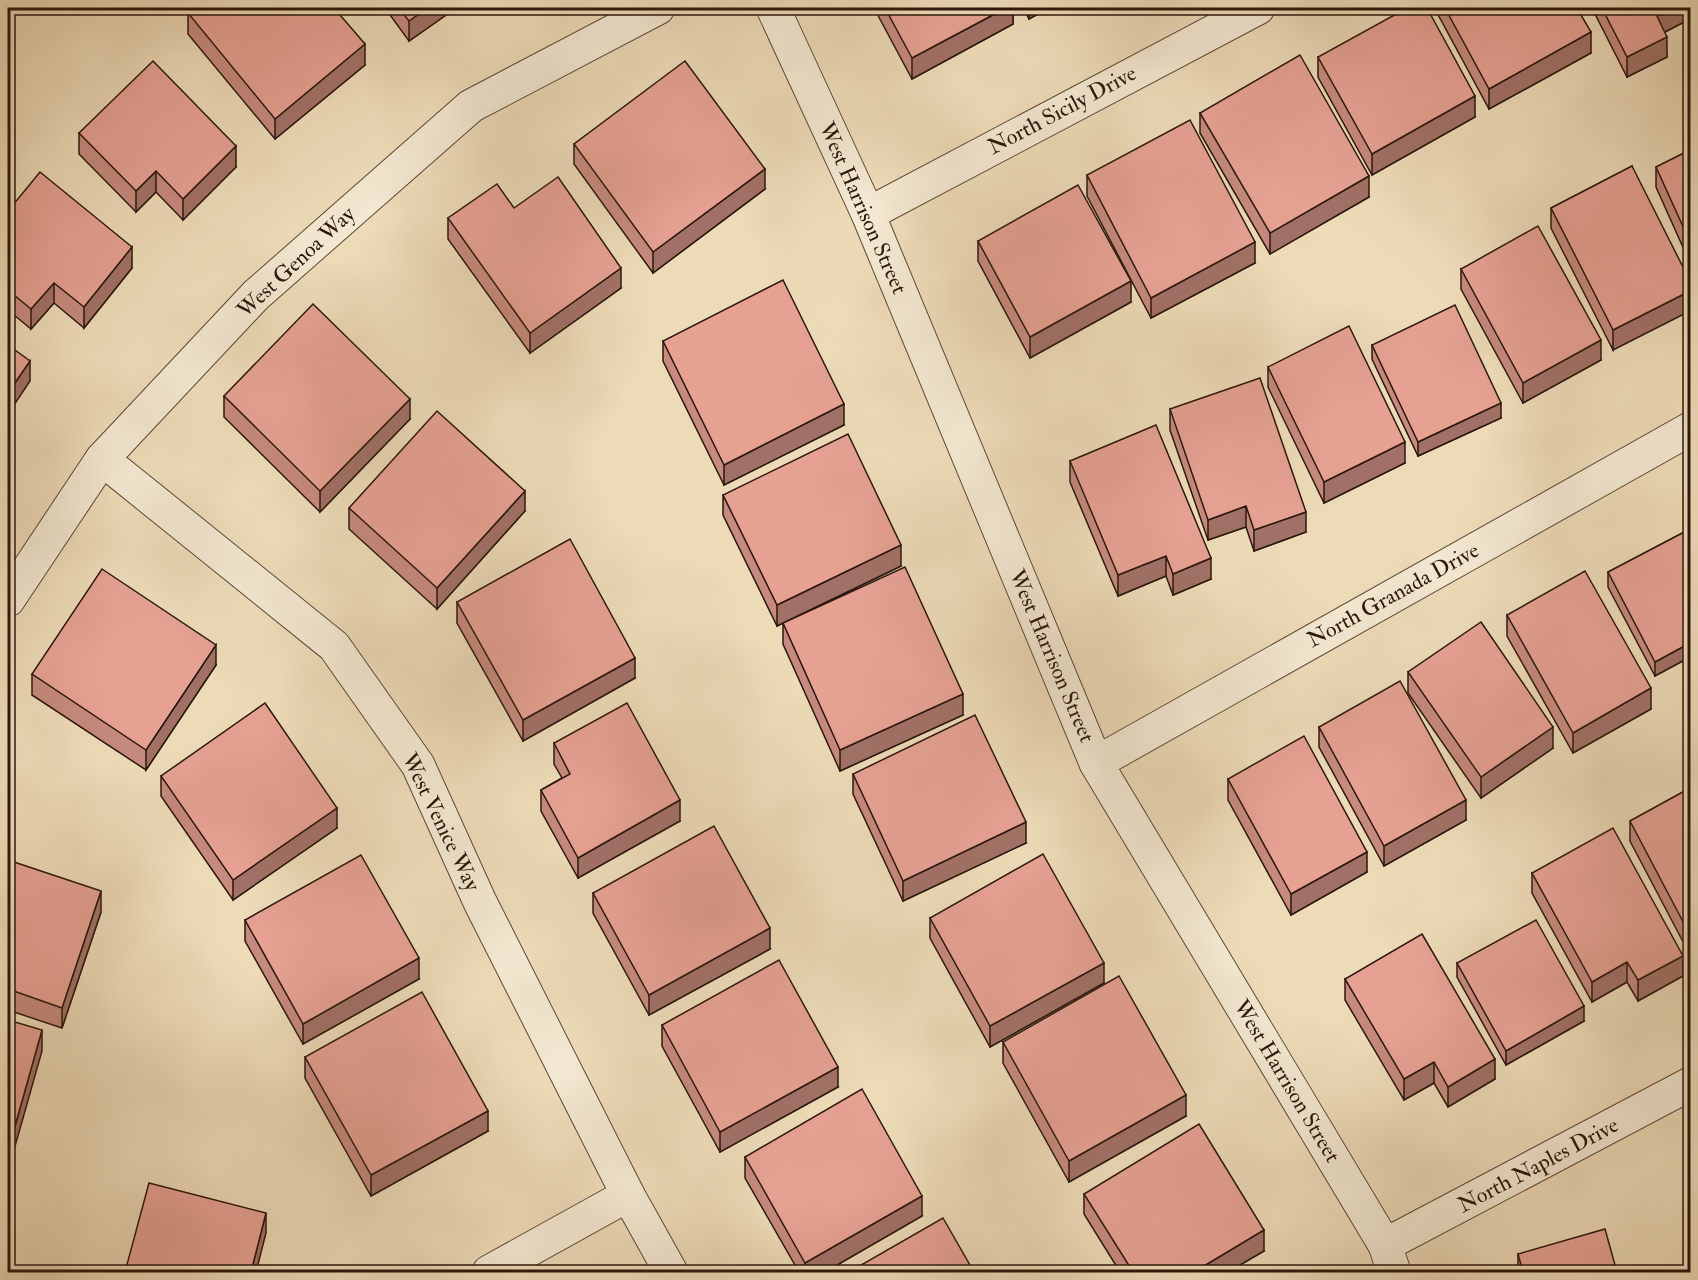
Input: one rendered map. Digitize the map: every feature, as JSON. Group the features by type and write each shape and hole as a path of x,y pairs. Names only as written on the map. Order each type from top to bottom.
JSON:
{"street":[{"name":"West Genoa Way","path":"8,600 102,459 256,295 471,106 658,8"},
{"name":"West Harrison Street","path":"772,8 868,214 1096,763 1389,1259"},
{"name":"North Sicily Drive","path":"868,214 1258,8"},
{"name":"North Granada Drive","path":"1096,763 1690,429"},
{"name":"West Venice Way","path":"102,459 334,646 418,765 480,902 628,1195 671,1272"},
{"name":"North Naples Drive","path":"1389,1259 1690,1084"},
{"path":"489,1272 628,1195"}],"building":[{"path":"195,8 334,8 365,44 275,119 188,13"},
{"path":"399,8 427,8 409,21"},
{"path":"885,8 1006,8 912,58"},
{"path":"1407,8 1427,8 1475,96 1372,154 1318,57"},
{"path":"1445,8 1577,8 1591,32 1489,89"},
{"path":"1602,8 1673,8 1657,16 1667,37 1627,57"},
{"path":"1300,55 1369,176 1270,233 1200,113"},
{"path":"153,61 236,146 183,199 156,171 136,191 79,133"},
{"path":"685,61 765,169 653,252 574,144"},
{"path":"1190,120 1255,242 1151,298 1087,175"},
{"path":"1690,150 1690,242 1656,167"},
{"path":"1632,166 1690,281 1690,291 1613,330 1551,208"},
{"path":"40,172 132,247 84,307 54,283 31,309 8,290 8,211"},
{"path":"558,177 621,268 530,333 448,218 497,184 514,208"},
{"path":"1078,185 1131,281 1030,337 978,241"},
{"path":"1538,226 1601,340 1523,383 1461,269"},
{"path":"783,280 844,404 724,465 663,341"},
{"path":"313,304 410,399 320,491 224,396"},
{"path":"1455,305 1501,403 1418,442 1372,345"},
{"path":"1349,326 1405,442 1324,482 1268,367"},
{"path":"8,345 30,361 8,393"},
{"path":"1260,378 1306,512 1254,530 1246,506 1208,520 1170,409"},
{"path":"437,411 525,491 437,588 349,508"},
{"path":"1156,425 1211,558 1173,574 1166,556 1118,575 1070,461"},
{"path":"848,434 901,545 777,605 723,495"},
{"path":"1690,529 1690,643 1655,662 1608,572"},
{"path":"570,539 635,658 523,720 457,602"},
{"path":"905,567 963,694 840,750 783,623"},
{"path":"102,569 216,645 146,750 32,674"},
{"path":"1585,571 1651,688 1573,733 1507,615"},
{"path":"1481,622 1553,727 1481,777 1408,672"},
{"path":"1400,681 1466,800 1384,846 1319,727"},
{"path":"265,703 337,808 233,880 161,776"},
{"path":"627,703 680,800 578,858 541,790 570,774 554,743"},
{"path":"975,715 1026,822 903,881 853,774"},
{"path":"1304,736 1367,852 1291,894 1228,779"},
{"path":"1690,788 1690,935 1630,821"},
{"path":"714,826 770,928 649,995 593,893"},
{"path":"1613,828 1683,956 1638,980 1627,962 1592,982 1532,873"},
{"path":"1043,854 1104,963 990,1026 930,918"},
{"path":"361,855 419,958 303,1024 245,920"},
{"path":"8,860 101,891 62,1008 8,989"},
{"path":"1536,920 1584,1006 1506,1051 1457,963"},
{"path":"1422,934 1495,1059 1448,1087 1434,1062 1404,1079 1345,979"},
{"path":"779,960 838,1067 720,1132 662,1025"},
{"path":"1119,976 1186,1095 1069,1161 1003,1042"},
{"path":"422,992 488,1111 371,1175 305,1057"},
{"path":"8,1020 42,1030 8,1151"},
{"path":"862,1089 922,1196 805,1263 745,1157"},
{"path":"1199,1124 1264,1230 1194,1272 1133,1272 1084,1194"},
{"path":"1690,1178 1690,1192 1686,1180"},
{"path":"149,1183 266,1213 251,1272 125,1272"},
{"path":"943,1218 974,1272 849,1272"},
{"path":"1605,1229 1617,1272 1523,1272 1518,1254"}]}
